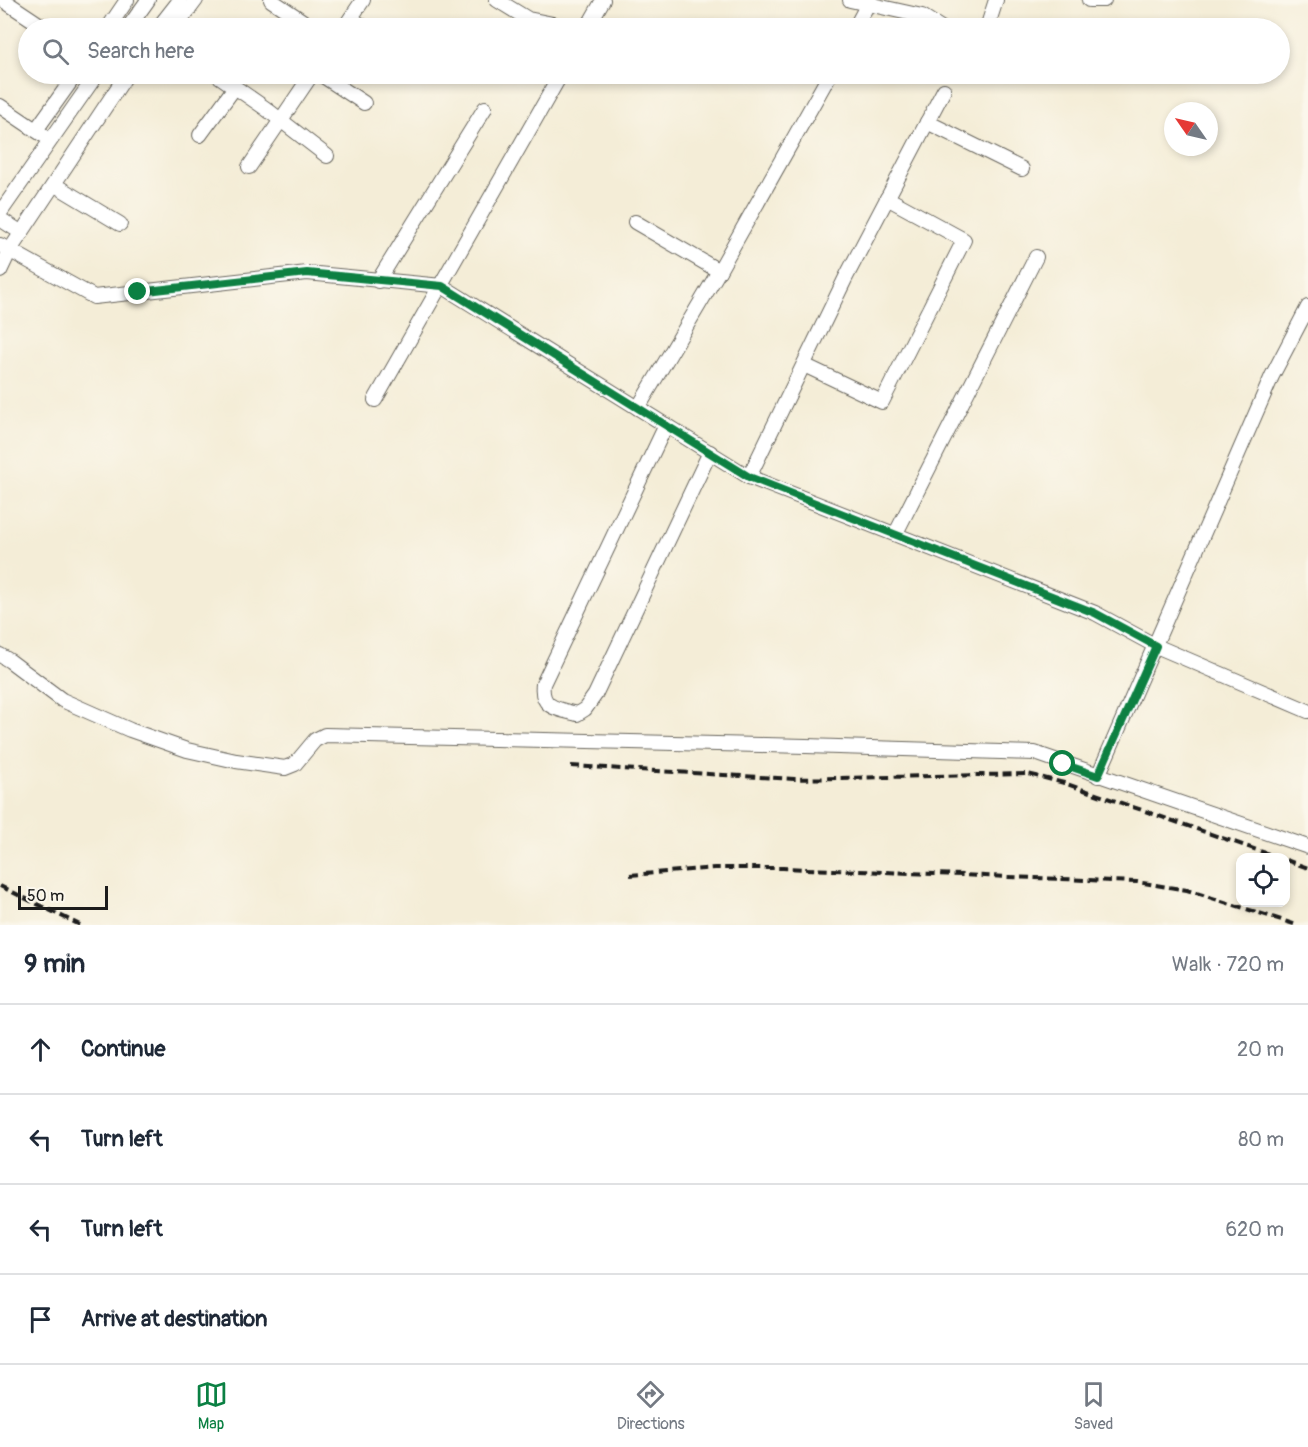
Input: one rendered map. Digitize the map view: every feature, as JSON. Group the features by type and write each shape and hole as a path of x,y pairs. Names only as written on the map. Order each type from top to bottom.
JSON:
{"street":[{"path":"3,0 30,18"},
{"path":"115,18 128,0"},
{"path":"135,18 148,0"},
{"path":"166,18 180,0"},
{"path":"182,18 196,0"},
{"path":"271,0 298,18"},
{"path":"350,18 363,0"},
{"path":"497,0 526,18"},
{"path":"593,18 603,0"},
{"path":"850,0 869,2 925,18"},
{"path":"990,18 996,0"},
{"path":"1089,0 1104,0"},
{"path":"860,18 869,2"},
{"path":"36,130 69,84"},
{"path":"0,213 90,84"},
{"path":"0,271 5,248 22,233 121,84"},
{"path":"231,84 327,156"},
{"path":"249,167 305,84"},
{"path":"335,84 364,103"},
{"path":"375,400 555,84"},
{"path":"638,408 719,271 824,84"},
{"path":"200,135 235,87"},
{"path":"749,477 887,198 944,90"},
{"path":"0,106 51,140"},
{"path":"378,281 485,108"},
{"path":"927,122 1022,169"},
{"path":"55,185 120,224"},
{"path":"804,365 882,402 964,240 887,198"},
{"path":"0,219 22,233"},
{"path":"635,222 719,271"},
{"path":"5,248 94,297 307,273 442,286 749,477 1095,613 1156,646 1308,711"},
{"path":"896,533 1036,257"},
{"path":"1098,776 1272,376 1308,307"},
{"path":"666,425 543,684 542,694 546,703 576,714 585,709 595,694 710,452"},
{"path":"0,656 62,700 130,730 187,750 236,761 285,768 295,764 315,740 325,735 1035,753 1308,847"}],"railway":[{"path":"571,766 794,779 1028,774 1064,783 1266,853"},
{"path":"1290,861 1308,868"},
{"path":"630,875 715,868 783,868 1137,882 1187,890 1297,925"},
{"path":"0,886 80,925"}],"route":[{"path":"138,292 307,273 442,286 749,477 1095,613 1156,646 1098,776 1063,764"}]}
